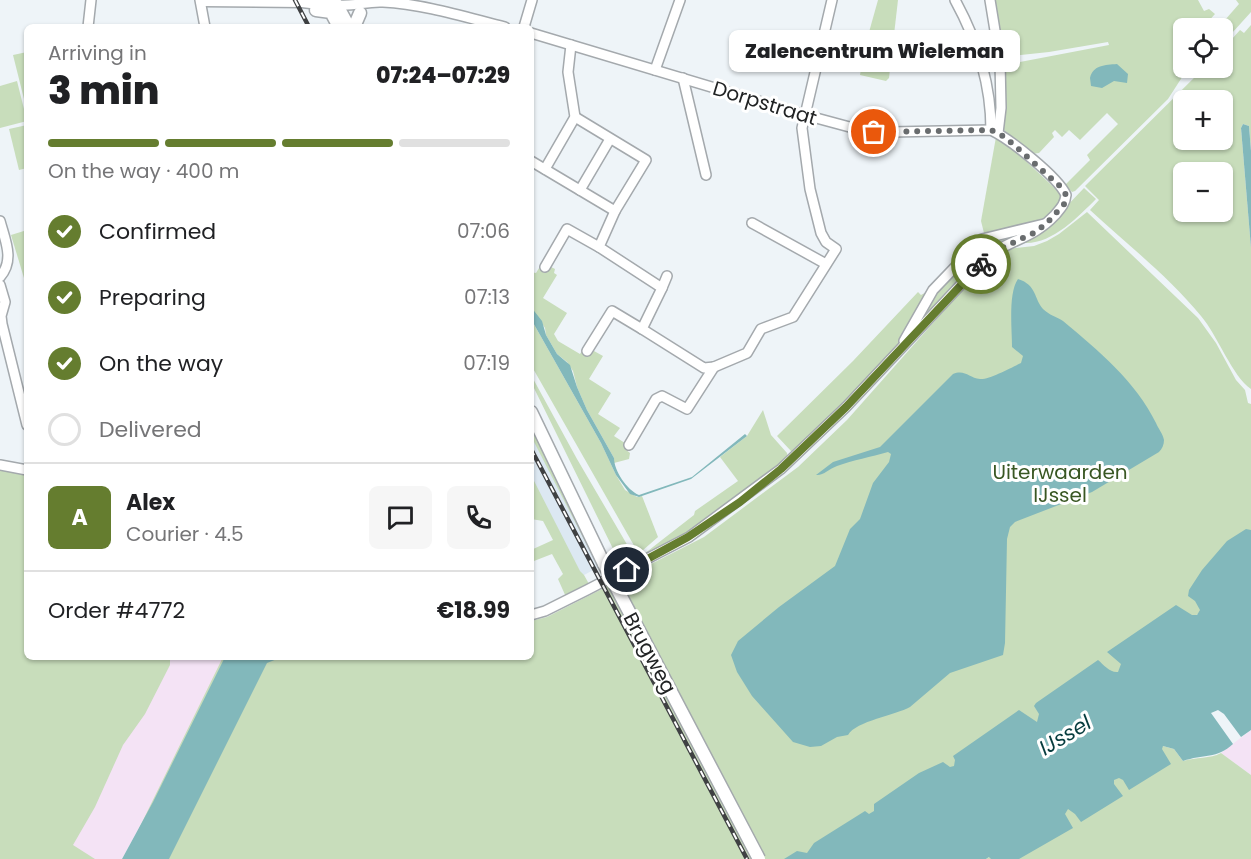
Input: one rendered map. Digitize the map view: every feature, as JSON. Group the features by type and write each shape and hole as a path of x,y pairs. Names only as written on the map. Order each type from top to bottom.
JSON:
{"main road":[{"path":"203,0 236,7 251,3 333,6 347,24"},
{"path":"304,4 333,24"},
{"path":"333,6 336,24"},
{"path":"355,24 360,13"},
{"name":"Brugweg","path":"534,418 604,564 759,859"}],"street":[{"path":"88,24 91,0"},
{"path":"203,0 205,24"},
{"path":"525,24 532,0"},
{"path":"655,70 680,0"},
{"path":"587,351 612,311 704,368 714,367 747,353 761,329 793,317 836,249 826,242 821,233 810,189 802,128 832,0"},
{"path":"534,614 545,611 688,537 740,502 812,441 990,255 1034,233 1063,206 1066,195 1062,188 1043,169 995,132 979,54 954,0"},
{"path":"990,0 1001,76 995,132"},
{"path":"333,6 351,7 377,2 404,2 493,24"},
{"path":"333,6 360,13 404,2"},
{"name":"Dorpstraat","path":"534,34 805,116 874,132 995,132"},
{"path":"545,169 575,117 568,72 571,45"},
{"path":"907,63 936,66 979,54"},
{"name":"Dorpstraat","path":"683,78 706,175"},
{"path":"575,117 646,160 615,211 599,248"},
{"path":"580,190 610,138"},
{"path":"534,163 615,211"},
{"path":"0,220 9,250 7,266 0,277"},
{"path":"752,223 826,264"},
{"path":"899,351 933,290 982,239 1046,224"},
{"path":"545,267 567,229 662,288"},
{"path":"642,329 667,276"},
{"path":"0,285 5,302 1,316 2,324 24,413"},
{"path":"629,445 656,399 662,396 687,410 714,367"},
{"path":"0,465 24,469"}],"shaded area":[{"path":"534,434 599,567 584,575 578,571 534,486"},
{"path":"156,660 224,660 122,859 92,859 73,846 68,819"},
{"path":"1251,730 1251,775 1221,753"}],"green space":[{"path":"878,0 898,0 889,78 886,81 860,75 864,50"},
{"path":"993,0 1198,0 1204,11 1209,9 1215,14 1211,18 1173,18 1173,78 1182,78 1168,99 1072,192 1065,185 1090,160 1087,155 1118,124 1107,113 1080,140 1069,130 1062,137 1055,130 1052,133 1054,137 1039,153 1031,154 1004,130 1004,65 1109,45 1108,42 1003,57"},
{"path":"1236,0 1251,0 1251,12 1233,32 1233,18 1227,18 1239,4"},
{"path":"1251,25 1251,151 1249,126 1243,124 1241,128 1251,248 1251,389 1238,375 1207,324 1189,302 1162,274 1090,210 1099,200 1085,186 1173,99 1173,150 1233,150 1233,90 1182,90 1194,78 1233,78 1233,38 1240,30 1244,33"},
{"path":"24,53 24,99 13,55"},
{"path":"17,81 24,109 24,122 0,128 0,86"},
{"path":"24,126 24,169 19,170 9,129"},
{"path":"996,137 1010,146 1062,195 1061,202 1043,220 984,233 981,221"},
{"path":"1084,188 1096,199 1081,214 1055,234 1035,242 1025,243 1063,210"},
{"name":"Uiterwaarden IJssel","path":"1087,212 1198,318 1216,343 1236,380 1245,390 1248,403 1251,404 1251,575 1119,672 955,773 807,854 789,859 124,859 222,660 534,660 534,620 547,617 704,537 798,467 847,420 988,261 1007,249 1034,246 1059,234"},
{"path":"1037,227 996,248 909,336 929,298 988,239"},
{"path":"24,231 24,278 11,235"},
{"path":"551,267 555,269 554,273 557,275 543,298 567,313 554,334 558,341 580,354 582,351 587,353 594,351 603,356 589,379 611,393 598,414 620,428 614,436 628,445 625,449 630,453 629,459 614,463 614,458 587,410 573,371 557,354 546,335 545,328 534,312 534,273 539,268"},
{"path":"930,290 893,352 796,452 791,451 777,436 853,361 918,292 921,295"},
{"path":"534,324 625,490 637,497 642,496 658,537 642,551 636,549 534,370"},
{"path":"534,380 632,553 630,562 622,567 534,388"},
{"path":"763,410 771,435 787,453 788,460 694,529 644,554 694,515 695,511 738,481 720,457 747,436"},
{"path":"534,431 600,566 598,567 534,442"},
{"path":"0,470 24,474 24,660 170,660 170,665 145,714 123,745 95,807 73,845 95,859 0,859"},
{"path":"534,481 580,571 589,584 566,597 558,579 563,574 552,554 534,561 534,549 553,540 543,521 534,520"},
{"path":"1163,746 1174,749 1183,761 1221,753 1251,775 1251,859 986,859"}],"water":[{"path":"1117,64 1128,74 1127,83 1114,81 1102,88 1091,86 1090,78 1094,70 1100,66"},
{"path":"1243,124 1249,126 1251,151 1251,248 1241,128"},
{"path":"1018,279 1032,288 1043,309 1063,321 1103,355 1127,380 1148,408 1162,433 1163,447 1159,452 1092,492 1015,522 1010,527 1007,539 1003,655 950,673 910,707 867,722 852,730 848,735 837,737 821,746 810,747 793,742 752,696 737,672 731,655 738,641 779,607 835,566 850,529 860,519 873,483 889,462 891,454 888,452 849,462 816,475 833,462 880,447 953,374 964,373 984,379 1021,363 1023,356 1012,347 1011,321 1013,293"},
{"path":"534,311 542,321 546,335 557,354 570,365 587,410 614,458 619,474 634,493 639,495 692,477 745,434 747,436 691,479 639,497 630,494 616,475 601,443 534,324"},
{"name":"IJssel","path":"1246,529 1251,530 1251,730 1241,737 1224,714 1218,710 1211,713 1233,744 1227,749 1183,761 1174,749 1163,746 1162,749 1171,764 1129,790 1123,780 1119,778 1114,780 1114,784 1123,796 1081,822 1068,809 1065,814 1073,828 1019,859 991,859 989,857 986,859 784,859 797,851 807,853 814,843 865,811 869,814 874,811 874,804 919,773 943,762 950,767 954,766 953,756 1019,710 1037,722 1039,714 1034,706 1036,703 1098,660 1110,670 1118,672 1121,664 1107,652 1176,605 1192,615 1197,615 1200,610 1195,601 1188,596 1189,590 1202,570 1227,541"},
{"path":"224,660 274,660 267,663 169,859 122,859"}],"railway":[{"path":"295,0 307,24"},
{"path":"534,455 747,859"}],"way so far":[{"path":"874,132 991,130 1005,137 1062,188 1066,195 1065,203 1046,224 1034,233 995,251 981,264"}],"place":[{"name":"Zalencentrum Wieleman","path":"874,132"}],"route":[{"path":"627,570 688,537 740,502 781,469 821,433 981,264"}]}
